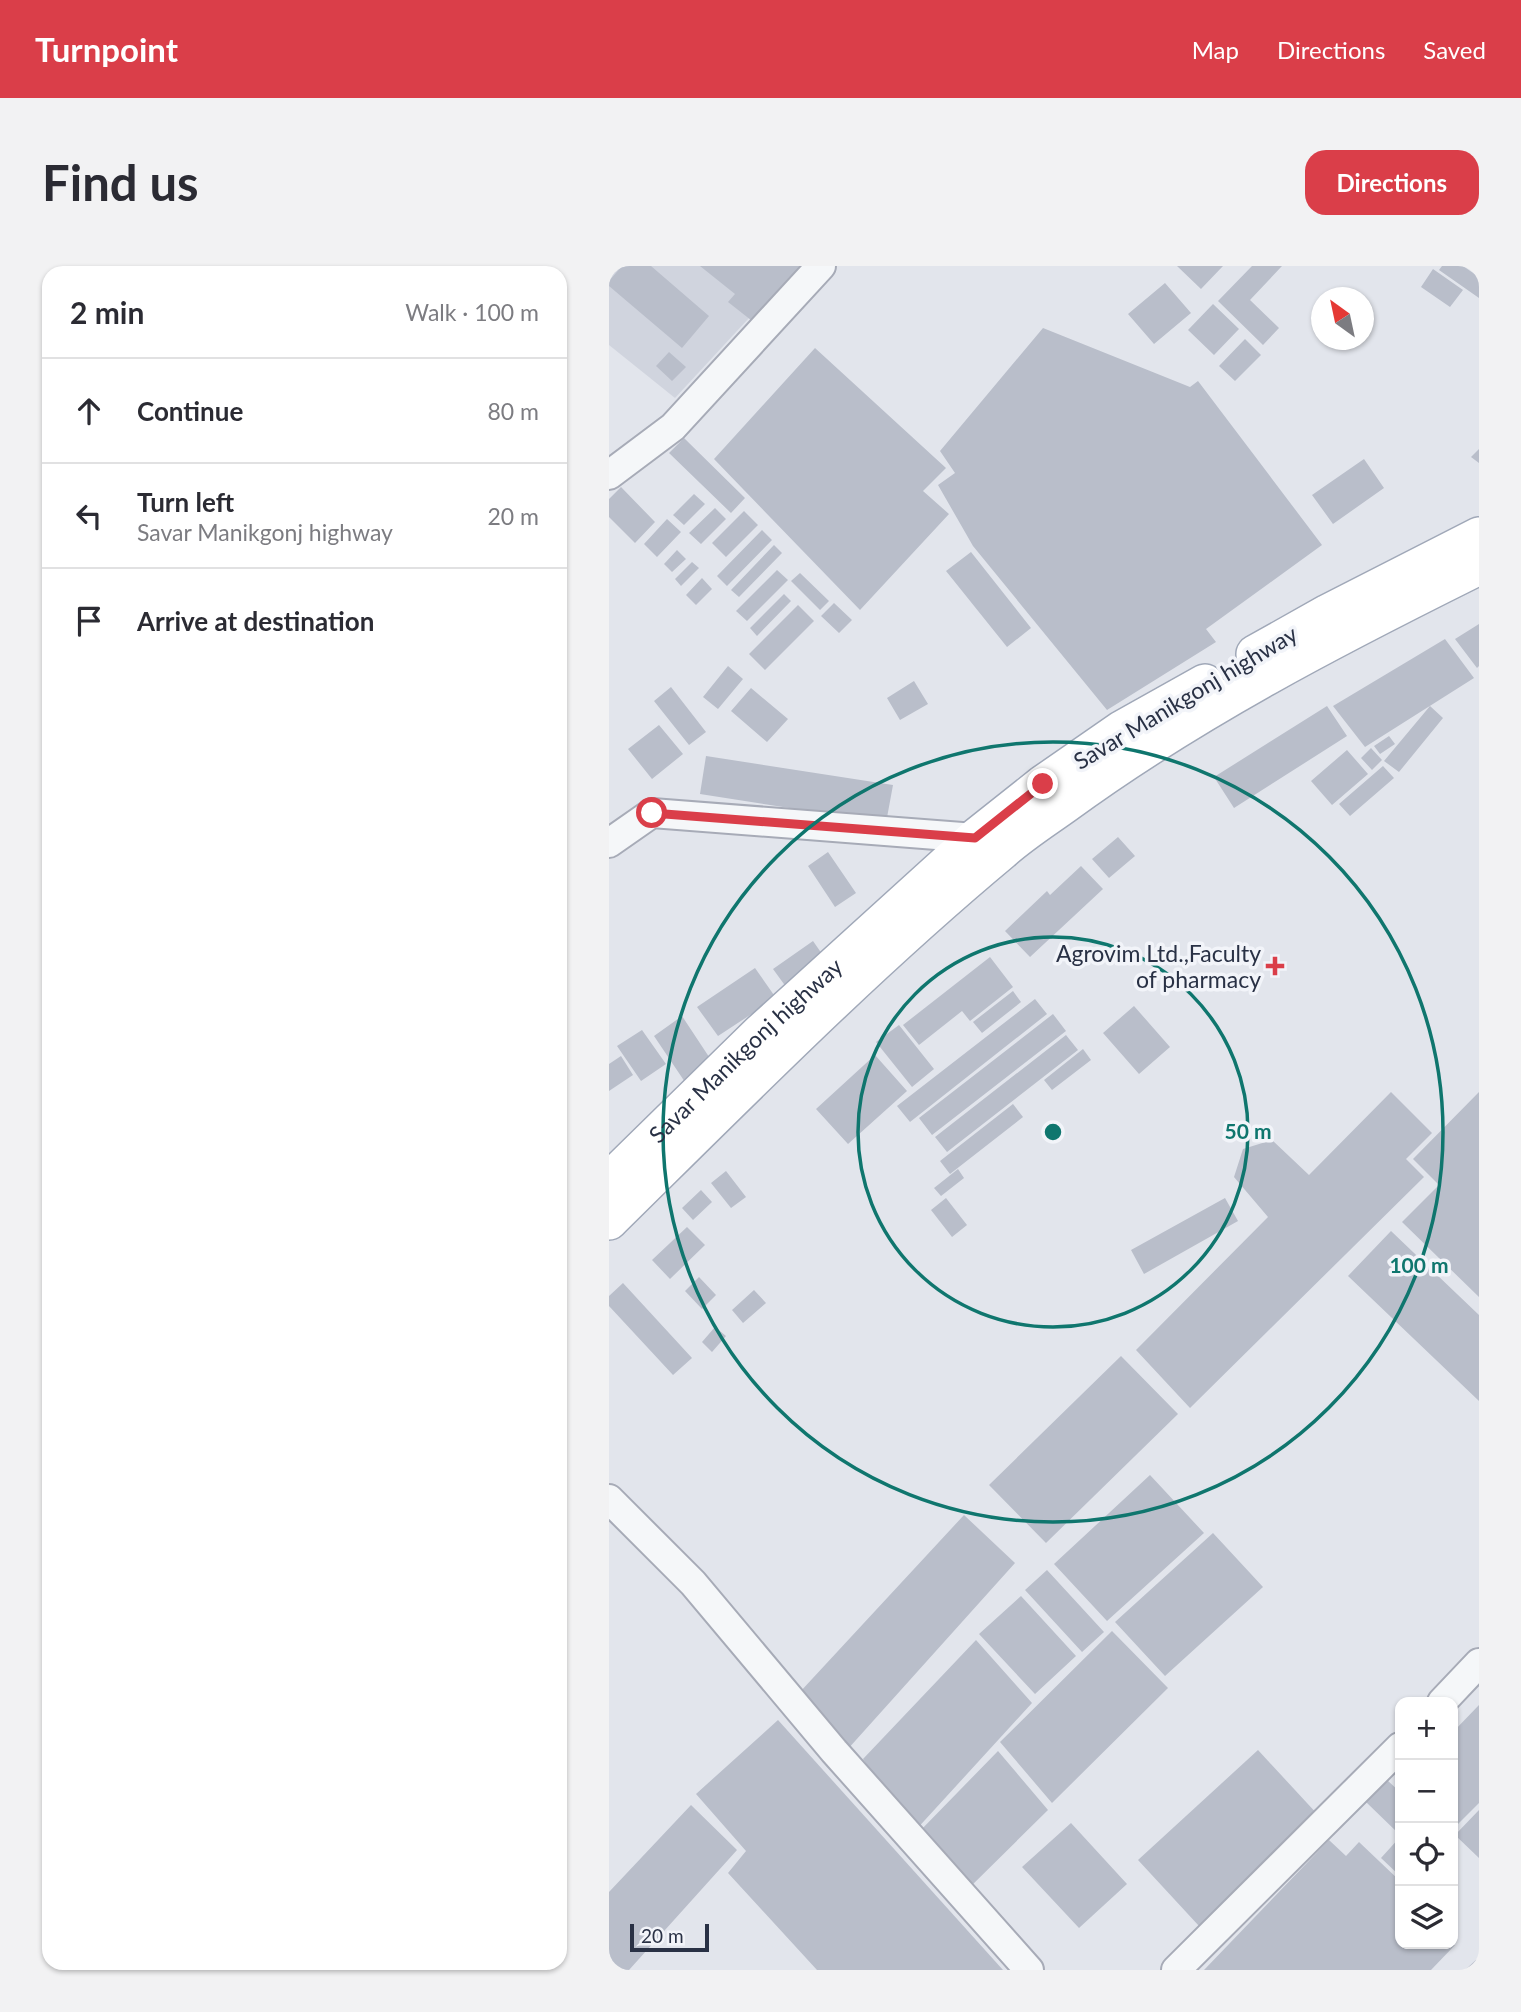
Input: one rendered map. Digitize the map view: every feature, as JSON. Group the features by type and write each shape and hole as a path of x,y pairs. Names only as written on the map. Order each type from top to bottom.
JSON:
{"main road":[{"name":"Savar Manikgonj highway","path":"609,1181 760,1032 975,838 1043,784 1121,730 1328,613 1479,536"},
{"path":"609,1221 877,962 1003,849 1113,770 1200,714 1355,628 1479,566"}],"street":[{"path":"609,475 673,427 821,266"},
{"path":"609,843 652,813 975,838"},
{"path":"609,1499 693,1583 834,1751 1029,1970"},
{"path":"1447,1697 1479,1663"},
{"path":"1176,1970 1395,1752"}],"shaded area":[{"path":"609,266 797,266 675,398 609,345"}],"building":[{"path":"622,266 651,266 709,316 682,348 609,286 609,281"},
{"path":"700,266 803,266 756,324 728,302 735,294"},
{"path":"1177,266 1223,266 1201,289"},
{"path":"1252,266 1282,266 1250,300 1279,328 1263,345 1218,301"},
{"path":"1442,266 1463,266 1479,277 1479,298 1439,270"},
{"path":"1433,269 1463,290 1450,307 1421,287"},
{"path":"1165,283 1191,313 1154,344 1128,314"},
{"path":"1213,304 1239,329 1214,355 1188,330"},
{"path":"1043,328 1190,387 1198,381 1322,545 1206,629 1216,642 1107,710 973,546 938,485 955,473 940,451"},
{"path":"1245,339 1261,355 1235,381 1219,366"},
{"path":"815,348 946,468 923,491 949,514 860,610 714,459"},
{"path":"669,352 686,367 672,381 656,366"},
{"path":"684,438 745,498 731,513 669,453"},
{"path":"1479,449 1479,463 1471,457"},
{"path":"1364,459 1384,488 1333,524 1312,495"},
{"path":"621,487 655,522 635,543 609,517 609,499"},
{"path":"694,494 705,504 684,525 673,515"},
{"path":"715,508 726,519 701,544 689,533"},
{"path":"744,511 758,525 726,557 712,543"},
{"path":"667,519 681,532 657,557 644,544"},
{"path":"762,530 772,540 727,586 717,576"},
{"path":"774,545 782,553 739,597 731,590"},
{"path":"677,550 686,559 672,572 664,564"},
{"path":"971,552 1031,628 1007,647 946,571"},
{"path":"692,562 699,568 681,586 675,579"},
{"path":"777,570 788,580 747,621 736,611"},
{"path":"800,573 829,601 820,610 791,581"},
{"path":"702,578 712,589 696,605 686,595"},
{"path":"784,594 791,601 757,636 750,628"},
{"path":"834,603 852,620 839,633 821,616"},
{"path":"798,605 814,621 765,670 749,654"},
{"path":"1479,624 1479,666 1477,668 1455,639"},
{"path":"1445,639 1474,678 1365,747 1333,706"},
{"path":"728,666 743,679 718,709 703,697"},
{"path":"914,681 928,704 900,720 887,698"},
{"path":"671,687 706,732 689,745 654,701"},
{"path":"751,688 788,719 767,742 731,711"},
{"path":"1327,706 1347,736 1234,808 1214,777"},
{"path":"1430,706 1443,718 1399,772 1384,761"},
{"path":"659,725 683,754 652,779 628,749"},
{"path":"1389,736 1395,744 1380,754 1374,746"},
{"path":"1371,748 1382,760 1372,770 1361,758"},
{"path":"1347,750 1368,774 1332,805 1311,781"},
{"path":"706,756 893,785 886,823 700,794"},
{"path":"1383,766 1394,778 1350,816 1339,804"},
{"path":"1118,837 1135,856 1109,878 1092,859"},
{"path":"828,852 856,893 835,907 808,866"},
{"path":"1081,866 1103,889 1030,957 1005,931 1047,891 1050,895"},
{"path":"813,941 829,964 789,991 773,969"},
{"path":"990,957 1013,987 970,1021 962,1011 919,1045 903,1025"},
{"path":"755,968 776,998 718,1036 697,1007"},
{"path":"1013,991 1021,1002 982,1033 973,1022"},
{"path":"1035,999 1047,1014 910,1122 897,1106"},
{"path":"1134,1006 1170,1047 1139,1074 1103,1033"},
{"path":"1053,1014 1066,1031 932,1135 919,1118"},
{"path":"682,1016 717,1069 689,1088 654,1036"},
{"path":"899,1025 934,1069 912,1087 876,1042"},
{"path":"642,1030 666,1064 641,1081 617,1046"},
{"path":"1066,1035 1078,1050 947,1152 935,1137"},
{"path":"1083,1049 1091,1060 1052,1090 1044,1080"},
{"path":"875,1055 907,1091 848,1144 816,1109"},
{"path":"621,1056 633,1075 609,1091 609,1064"},
{"path":"1391,1092 1432,1133 1406,1159 1424,1177 1190,1408 1136,1350 1268,1217 1234,1177 1243,1149 1272,1140 1309,1175"},
{"path":"1479,1092 1479,1297 1402,1222 1439,1185 1413,1159"},
{"path":"1013,1104 1023,1117 950,1174 940,1161"},
{"path":"958,1169 964,1178 941,1196 934,1188"},
{"path":"726,1171 746,1197 731,1208 711,1183"},
{"path":"701,1190 712,1202 693,1220 682,1208"},
{"path":"946,1198 967,1225 952,1237 931,1210"},
{"path":"1225,1198 1238,1221 1144,1274 1131,1250"},
{"path":"687,1227 705,1245 670,1279 652,1260"},
{"path":"1391,1231 1479,1315 1479,1401 1348,1276"},
{"path":"699,1277 716,1295 702,1309 685,1291"},
{"path":"623,1283 692,1358 673,1375 609,1306 609,1296"},
{"path":"754,1290 766,1303 743,1323 732,1310"},
{"path":"715,1327 726,1336 712,1352 702,1342"},
{"path":"1121,1356 1178,1414 1046,1543 989,1485"},
{"path":"1150,1475 1204,1533 1107,1621 1054,1564"},
{"path":"964,1515 1015,1563 847,1750 800,1692"},
{"path":"1213,1533 1263,1587 1165,1676 1115,1622"},
{"path":"1047,1570 1104,1632 1082,1652 1025,1590"},
{"path":"1021,1596 1076,1656 1035,1694 979,1634"},
{"path":"1112,1631 1168,1688 1052,1803 1000,1742"},
{"path":"976,1640 1032,1703 914,1832 863,1759"},
{"path":"1479,1705 1479,1803 1458,1824 1458,1760 1458,1727"},
{"path":"778,1720 1003,1970 817,1970 728,1873 746,1851 696,1794"},
{"path":"1258,1750 1319,1816 1199,1926 1138,1860"},
{"path":"998,1751 1048,1810 966,1891 918,1833"},
{"path":"1387,1780 1395,1787 1395,1830 1366,1802"},
{"path":"691,1805 737,1850 629,1970 609,1970 609,1892"},
{"path":"1479,1810 1479,1858 1458,1838 1458,1832"},
{"path":"1071,1823 1127,1884 1079,1928 1022,1867"},
{"path":"1329,1840 1346,1856 1359,1842 1395,1876 1395,1949 1451,1949 1431,1970 1204,1970"},
{"path":"1395,1843 1395,1871 1381,1858"},
{"path":"1479,1957 1479,1970 1465,1970"}],"place":[{"name":"Agrovim Ltd.,Faculty of pharmacy","path":"1275,966"}],"route":[{"path":"652,813 975,838 1043,784"}]}
